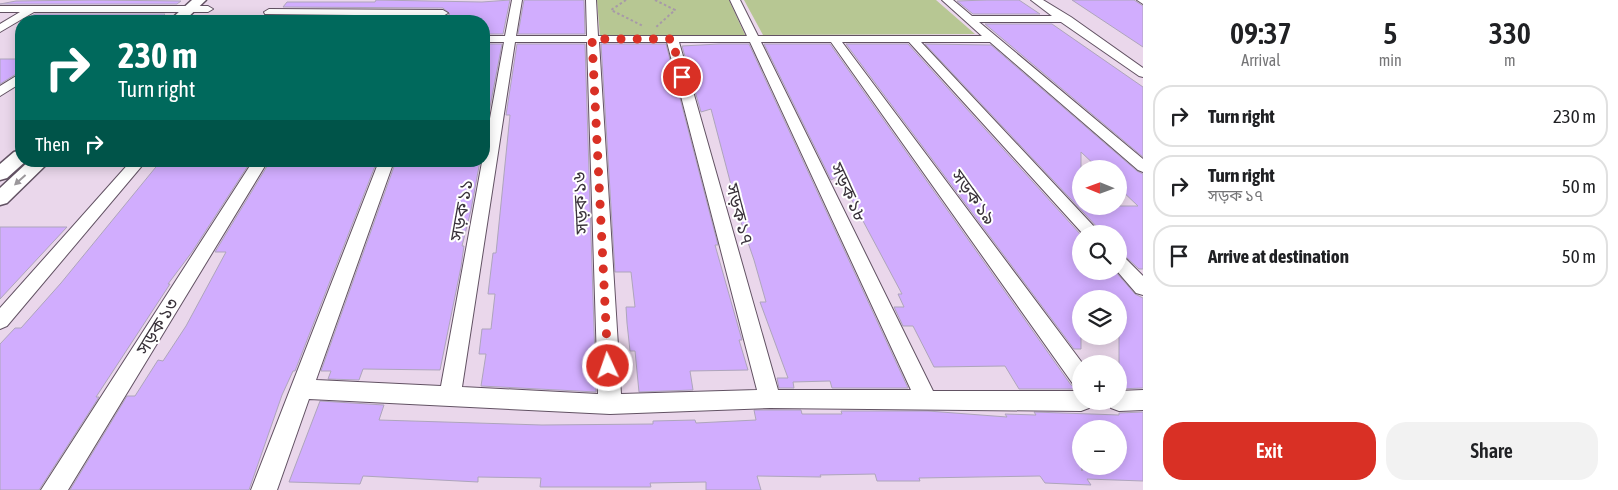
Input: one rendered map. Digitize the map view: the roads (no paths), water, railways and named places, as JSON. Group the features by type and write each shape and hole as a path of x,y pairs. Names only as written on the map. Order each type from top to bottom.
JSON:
{"main road":[{"path":"192,15 204,5 219,0"},
{"path":"0,174 15,161"},
{"path":"0,199 35,167"}],"street":[{"path":"22,15 47,0"},
{"path":"106,15 127,0"},
{"path":"267,15 280,0"},
{"path":"353,15 364,0"},
{"path":"442,15 448,0"},
{"name":"সড়ক ১১","path":"490,158 517,0"},
{"name":"সড়ক ১৬","path":"591,0 610,404"},
{"name":"সড়ক ১৮","path":"735,0 927,401"},
{"path":"947,0 1143,167"},
{"path":"1036,0 1143,73"},
{"path":"1051,0 1143,61"},
{"path":"0,9 114,9 192,15"},
{"path":"269,12 319,15"},
{"path":"969,19 1080,19"},
{"path":"0,29 15,20"},
{"path":"490,38 993,39"},
{"name":"সড়ক ১৭","path":"672,39 770,399"},
{"name":"সড়ক ১৯","path":"834,39 1072,366"},
{"path":"912,39 1085,225"},
{"path":"0,92 15,81"},
{"path":"0,321 134,167"},
{"name":"সড়ক ১৩","path":"54,490 257,167"},
{"path":"264,490 385,167"},
{"name":"সড়ক ১১","path":"450,396 488,167"},
{"path":"1127,271 1143,288"},
{"path":"301,389 610,404 770,399 1072,401"},
{"path":"1127,401 1143,400"}]}
